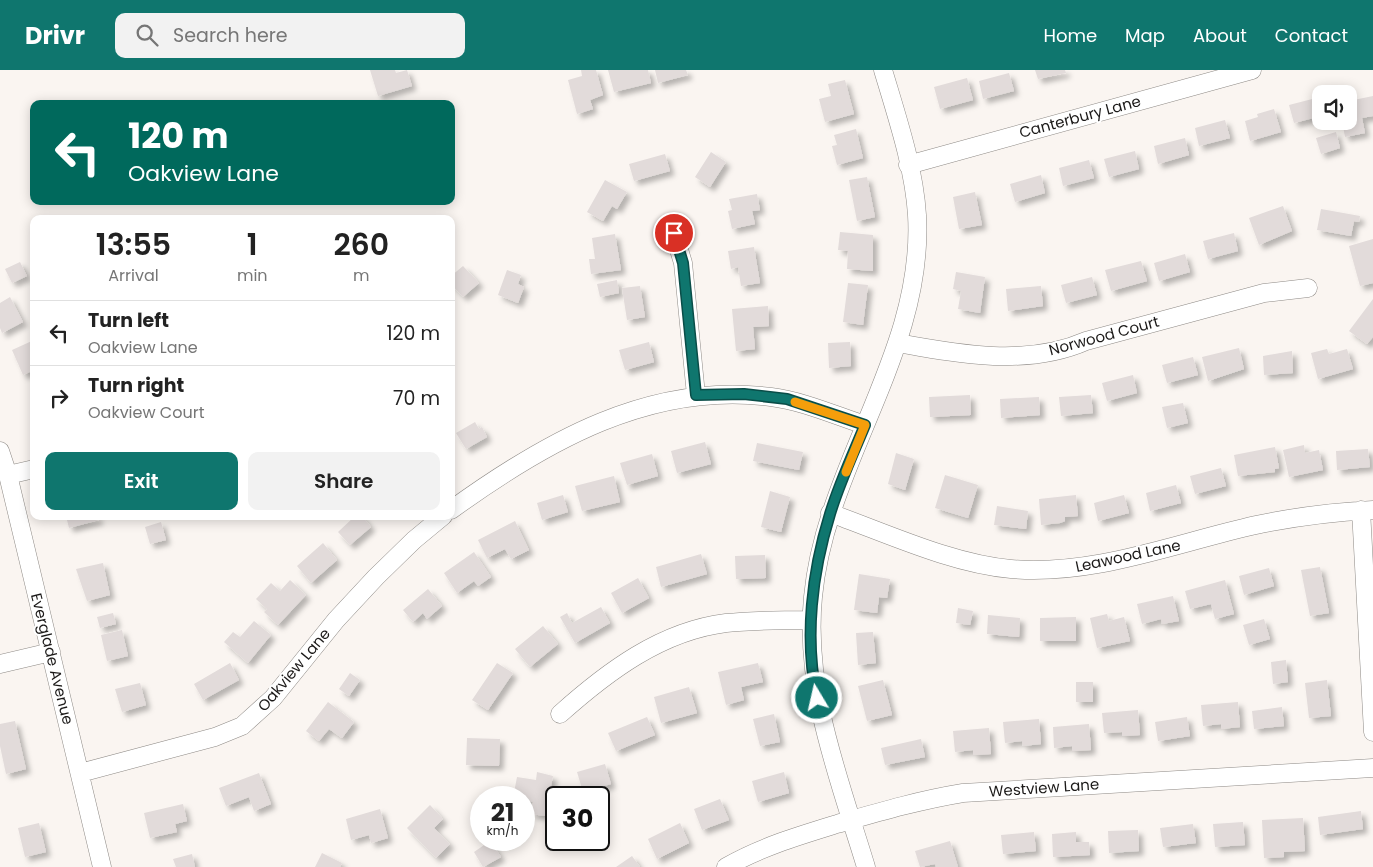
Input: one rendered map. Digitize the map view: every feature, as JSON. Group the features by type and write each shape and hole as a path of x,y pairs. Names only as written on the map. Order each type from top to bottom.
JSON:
{"street":[{"path":"866,867 815,688 811,620 817,562 830,513 898,342 907,310 915,254 917,215 908,165 883,70"},
{"name":"Canterbury Lane","path":"908,165 1252,70"},
{"path":"674,233 683,263 696,395"},
{"name":"Norwood Court","path":"898,342 974,355 1003,356 1037,353 1069,348 1086,341 1264,293 1308,288"},
{"path":"455,507 512,468 594,424 654,404 696,395 744,394 787,399 865,425"},
{"name":"Everglade Avenue","path":"0,451 8,475 102,867"},
{"path":"8,475 30,470"},
{"path":"1367,510 1373,732"},
{"name":"Leawood Lane","path":"830,513 963,561 1009,569 1037,571 1091,566 1257,525 1367,510"},
{"name":"Oakview Lane","path":"80,773 215,738 242,726 273,698 336,620 376,577 414,540 439,520"},
{"path":"560,714 610,672 649,649 672,639 725,623 811,620"},
{"path":"0,664 51,652"},
{"name":"Westview Lane","path":"726,867 766,847 852,820 899,806 963,793 1373,768"}],"building":[{"path":"370,70 395,70 396,73 407,70 412,86 378,96"},
{"path":"581,70 596,70 603,95 590,100 593,109 577,114 568,80 582,76"},
{"path":"608,70 648,70 651,83 614,92"},
{"path":"655,70 686,70 688,75 658,83"},
{"path":"1035,70 1065,70 1066,73 1038,79"},
{"path":"1009,73 1014,91 983,99 979,81"},
{"path":"967,78 973,100 940,109 934,87"},
{"path":"845,80 854,114 825,122 819,99 831,96 828,84"},
{"path":"1373,96 1373,116 1362,118 1365,133 1345,137 1344,130 1357,130 1357,99"},
{"path":"1312,99 1312,118 1294,123 1289,105"},
{"path":"1274,109 1281,132 1250,141 1245,121 1258,117 1257,114"},
{"path":"1225,120 1230,138 1199,146 1195,128"},
{"path":"856,129 863,158 837,165 832,146 837,145 834,135"},
{"path":"1336,132 1340,148 1321,154 1316,138"},
{"path":"1185,138 1189,155 1158,164 1154,146"},
{"path":"1135,151 1139,169 1109,177 1104,159"},
{"path":"711,152 726,162 710,187 695,177"},
{"path":"665,154 670,171 634,181 629,164"},
{"path":"1089,160 1094,178 1063,186 1059,168"},
{"path":"1041,175 1045,193 1015,202 1010,184"},
{"path":"867,177 875,217 857,221 849,180"},
{"path":"605,180 627,192 617,209 612,206 603,221 587,212"},
{"path":"975,192 982,225 959,229 953,197"},
{"path":"757,194 760,210 752,211 755,224 732,229 728,211 732,210 729,199"},
{"path":"1283,206 1292,231 1259,245 1249,218"},
{"path":"1321,209 1360,216 1359,222 1354,221 1351,236 1317,230"},
{"path":"840,232 873,235 873,271 847,269 848,251 838,250"},
{"path":"1234,233 1238,251 1208,259 1203,241"},
{"path":"615,234 621,270 591,274 589,259 595,259 592,238"},
{"path":"1373,239 1373,283 1360,286 1349,246"},
{"path":"754,247 760,283 741,286 738,267 731,269 728,251"},
{"path":"1185,254 1190,272 1159,281 1154,263"},
{"path":"1141,261 1147,281 1111,291 1105,270"},
{"path":"20,262 27,276 12,283 5,269"},
{"path":"463,266 479,283 463,297 455,288 455,273"},
{"path":"507,270 521,275 518,284 524,287 518,303 498,295"},
{"path":"956,272 985,277 980,313 958,309 961,291 953,289"},
{"path":"1092,277 1097,295 1066,303 1061,285"},
{"path":"617,280 619,293 600,297 597,284"},
{"path":"848,283 868,285 863,325 843,322"},
{"path":"640,286 645,317 627,320 622,288"},
{"path":"1041,286 1043,306 1008,311 1006,289"},
{"path":"10,297 23,322 2,333 0,328 0,303"},
{"path":"1373,299 1373,337 1367,344 1349,331"},
{"path":"768,306 769,326 753,327 755,349 736,351 732,309"},
{"path":"30,342 30,372 23,375 12,350"},
{"path":"649,342 654,362 625,370 619,350"},
{"path":"850,342 851,366 829,368 828,343"},
{"path":"1239,348 1244,369 1208,381 1202,357"},
{"path":"1327,349 1329,354 1347,349 1353,369 1318,379 1311,353"},
{"path":"1292,351 1293,373 1264,375 1263,356"},
{"path":"1193,357 1198,375 1167,383 1162,365"},
{"path":"1133,375 1137,393 1107,401 1102,383"},
{"path":"970,395 971,415 930,417 929,397"},
{"path":"1091,395 1093,413 1061,416 1059,397"},
{"path":"1039,397 1040,415 1001,418 1000,399"},
{"path":"1183,403 1188,423 1167,428 1162,407"},
{"path":"475,422 479,429 482,427 487,437 466,449 456,433"},
{"path":"705,442 711,464 677,473 671,451"},
{"path":"757,443 803,452 799,470 753,461"},
{"path":"1304,445 1305,453 1319,450 1323,470 1289,477 1283,450"},
{"path":"1275,447 1279,468 1275,469 1275,472 1238,476 1234,455"},
{"path":"1368,449 1370,467 1337,470 1336,451"},
{"path":"896,453 914,459 905,490 888,484"},
{"path":"652,454 658,476 627,485 620,463"},
{"path":"1221,468 1226,486 1195,494 1190,476"},
{"path":"945,475 978,485 968,518 935,508"},
{"path":"614,476 620,502 582,511 575,486"},
{"path":"1176,485 1181,503 1150,511 1146,493"},
{"path":"770,491 790,497 781,532 761,527"},
{"path":"563,495 568,512 542,520 537,503"},
{"path":"1076,495 1078,516 1065,517 1065,521 1060,523 1041,525 1039,499"},
{"path":"1124,495 1129,513 1098,521 1094,503"},
{"path":"997,506 1028,511 1026,529 994,525"},
{"path":"67,520 99,520 69,528"},
{"path":"351,520 365,520 371,527 350,545 338,532"},
{"path":"515,521 529,550 511,559 505,549 487,558 478,540"},
{"path":"161,522 166,540 150,544 145,527"},
{"path":"323,543 337,560 311,583 297,566"},
{"path":"474,552 491,577 478,586 474,581 457,593 444,573"},
{"path":"701,554 707,574 661,587 656,567"},
{"path":"765,555 766,578 736,579 735,556"},
{"path":"103,563 110,595 87,601 76,569"},
{"path":"1320,567 1329,613 1310,616 1301,570"},
{"path":"1269,568 1274,586 1244,595 1239,576"},
{"path":"859,574 890,579 887,598 879,597 877,613 854,610"},
{"path":"638,578 649,598 622,613 611,593"},
{"path":"290,580 306,595 278,625 264,612 267,609 256,599 271,583 280,591"},
{"path":"1225,580 1234,614 1215,619 1211,604 1190,609 1185,591"},
{"path":"428,589 442,606 427,619 423,613 413,622 403,610"},
{"path":"1173,596 1179,621 1162,624 1161,619 1142,624 1137,604"},
{"path":"601,607 610,623 575,643 560,617 567,613 572,623"},
{"path":"958,608 973,611 970,625 956,623"},
{"path":"113,613 116,624 100,628 97,617"},
{"path":"1107,614 1109,621 1124,617 1130,641 1097,648 1090,618"},
{"path":"988,615 1020,618 1019,637 987,634"},
{"path":"1076,617 1076,641 1040,641 1040,618"},
{"path":"1264,619 1270,639 1249,645 1243,625"},
{"path":"254,621 271,635 248,663 224,642 233,632 240,637"},
{"path":"543,626 558,644 530,667 515,649"},
{"path":"122,630 128,656 107,661 101,635"},
{"path":"873,632 876,663 858,665 856,633"},
{"path":"1286,660 1288,682 1273,684 1271,662"},
{"path":"230,663 239,680 203,700 194,684"},
{"path":"497,663 513,673 488,710 472,700"},
{"path":"758,663 763,682 741,687 744,700 726,705 718,672"},
{"path":"350,673 360,680 349,696 339,689"},
{"path":"883,680 892,715 867,721 858,686"},
{"path":"1327,680 1331,716 1309,718 1305,683"},
{"path":"1076,682 1093,682 1093,702 1076,702"},
{"path":"140,683 146,705 122,712 115,689"},
{"path":"689,687 697,713 661,723 654,697"},
{"path":"328,702 354,722 342,738 329,729 319,741 306,731"},
{"path":"1238,702 1240,727 1221,729 1221,724 1203,726 1201,705"},
{"path":"1282,707 1284,726 1254,729 1252,711"},
{"path":"1138,710 1140,735 1122,736 1122,732 1104,733 1102,713"},
{"path":"774,714 780,742 760,746 753,719"},
{"path":"647,717 655,735 616,751 608,733"},
{"path":"1187,717 1190,736 1158,741 1155,722"},
{"path":"1039,719 1041,744 1023,746 1022,741 1005,743 1003,722"},
{"path":"15,721 26,769 6,774 0,746 0,724"},
{"path":"1089,724 1091,750 1072,751 1072,746 1054,748 1053,727"},
{"path":"989,728 991,754 973,755 973,750 955,752 953,731"},
{"path":"467,738 500,739 499,766 466,765"},
{"path":"921,739 925,757 885,765 881,748"},
{"path":"605,764 611,784 604,786 581,786 577,772"},
{"path":"537,772 553,776 551,786 545,786 545,816 535,815 535,786 515,786 517,777 536,780"},
{"path":"784,772 789,793 758,802 752,781"},
{"path":"259,773 271,804 254,811 249,797 226,806 219,788"},
{"path":"720,799 729,820 702,830 694,809"},
{"path":"183,804 187,821 175,824 177,832 150,838 144,813"},
{"path":"430,805 443,819 434,828 450,844 436,858 407,828"},
{"path":"380,809 388,838 371,843 369,835 351,840 346,819"},
{"path":"1361,811 1363,829 1320,835 1318,817"},
{"path":"1303,818 1305,851 1284,852 1284,857 1264,858 1262,820"},
{"path":"1243,822 1245,845 1215,847 1213,824"},
{"path":"39,823 46,852 25,857 18,828"},
{"path":"680,823 689,843 657,859 648,839"},
{"path":"1193,824 1196,843 1163,847 1160,828"},
{"path":"1138,830 1139,851 1109,853 1108,831"},
{"path":"1034,832 1036,851 1003,854 1001,835"},
{"path":"1076,832 1076,842 1089,842 1090,855 1053,857 1052,834"},
{"path":"950,841 958,867 936,867 935,864 920,867 915,851"},
{"path":"497,851 501,857 483,867 474,852"},
{"path":"322,853 342,863 340,867 315,867"},
{"path":"192,854 195,867 176,867 173,859"},
{"path":"632,856 640,867 616,867"}],"slow traffic":[{"path":"795,402 865,425 846,472"}],"route":[{"path":"674,233 683,263 696,395 744,394 787,399 865,425 830,513 817,562 811,620 812,654 817,698"}]}
